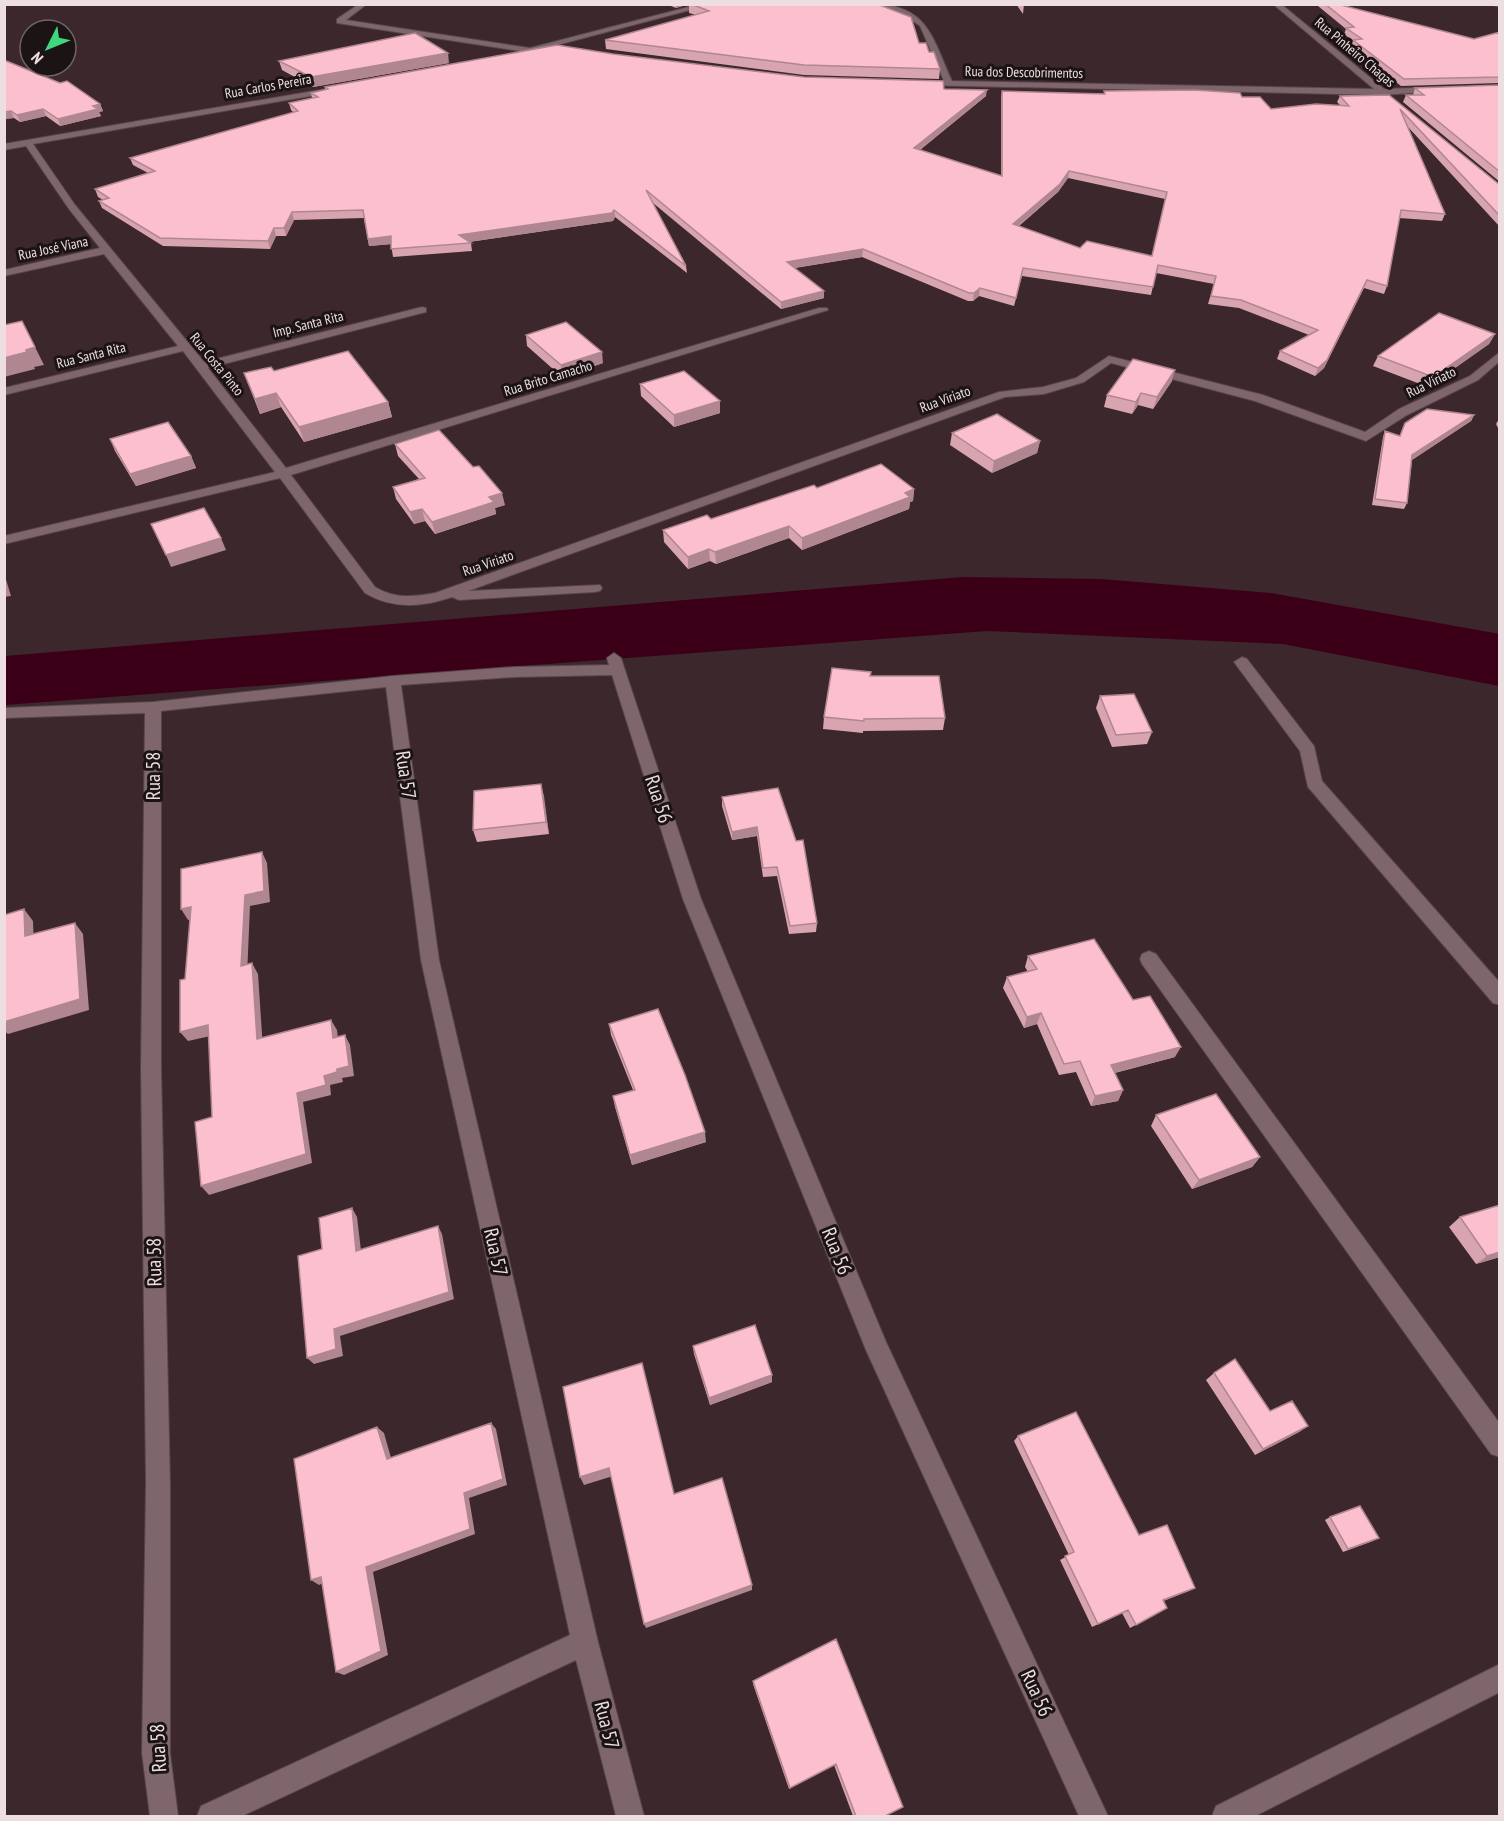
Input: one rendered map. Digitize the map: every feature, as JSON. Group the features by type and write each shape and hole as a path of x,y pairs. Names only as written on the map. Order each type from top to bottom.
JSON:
{"street":[{"path":"364,4 340,21 530,50"},
{"path":"507,55 710,4"},
{"path":"874,4 910,15 923,25 949,84"},
{"name":"Rua Pinheiro Chagas","path":"1276,4 1391,99"},
{"path":"550,46 571,49"},
{"name":"Rua dos Descobrimentos","path":"910,82 1382,92 1452,89"},
{"name":"Rua Carlos Pereira","path":"4,147 352,86"},
{"name":"Rua Costa Pinto","path":"28,143 72,207 201,366 370,590 386,600"},
{"name":"Rua José Viana","path":"4,273 107,250"},
{"name":"Imp. Santa Rita","path":"201,366 422,310"},
{"name":"Rua Brito Camacho","path":"4,540 281,474 823,310"},
{"name":"Rua Santa Rita","path":"4,392 186,347"},
{"name":"Rua Viriato","path":"386,600 410,602 438,597 1003,394 1044,390 1080,380 1109,359 1259,398 1366,437 1403,412 1474,378 1500,355"},
{"path":"438,597 595,588"},
{"path":"1242,662 1308,750 1314,783 1500,997"},
{"name":"Rua 56","path":"393,681 615,664 692,899 878,1350 1094,1816"},
{"path":"4,713 153,707 393,681"},
{"name":"Rua 57","path":"393,681 430,960 585,1642 630,1816"},
{"name":"Rua 58","path":"153,707 151,1068 158,1483 156,1753 164,1816"},
{"path":"1149,959 1500,1445"},
{"path":"211,1816 585,1642"},
{"path":"1226,1816 1500,1677"}],"shaded area":[{"path":"963,577 1101,579 1271,593 1500,634 1499,686 1283,644 987,631 5,705 5,656"}],"building":[{"path":"691,4 877,4 911,17 919,43 926,43 929,52 934,52 940,69 804,65 605,40 709,11"},
{"path":"1325,4 1337,4 1474,39 1500,32 1500,77 1404,79 1353,40 1362,39 1346,28 1354,27"},
{"path":"415,33 448,53 311,77 279,61"},
{"path":"557,45 804,77 943,81 944,89 987,90 914,148 1002,176 1002,91 1105,94 1104,91 1195,90 1240,93 1242,97 1260,97 1271,109 1316,104 1349,106 1340,96 1389,95 1500,185 1500,216 1400,109 1445,214 1401,210 1387,286 1367,280 1327,360 1318,368 1280,351 1318,330 1241,300 1211,296 1216,276 1158,265 1153,287 1023,268 1016,298 980,288 974,293 969,293 863,249 787,262 824,291 781,302 646,190 686,266 614,210 612,213 459,235 471,243 391,249 391,236 368,239 363,210 292,212 284,228 274,228 268,241 160,238 99,201 109,198 95,189 155,171 130,158 298,111 289,103 318,97 311,93 328,89 325,87","holes":["1069,171 1167,192 1152,256 1087,241 1080,248 1013,224 1060,184"]},
{"path":"4,60 18,66 18,78 48,78 60,83 67,81 100,104 93,106 98,109 58,119 43,109 17,115 11,111 4,112"},
{"path":"1500,85 1500,172 1406,95 1424,95 1415,88"},
{"path":"1439,313 1495,334 1433,377 1378,356"},
{"path":"22,321 35,347 26,350 27,352 4,358 4,325"},
{"path":"566,322 602,352 561,365 526,335"},
{"path":"348,351 388,402 299,427 276,393 255,399 244,373 271,367 274,371"},
{"path":"1133,359 1175,370 1157,397 1141,393 1136,402 1107,395"},
{"path":"684,371 720,401 674,415 640,384"},
{"path":"1427,409 1474,415 1412,455 1407,503 1375,499 1385,431 1400,436 1405,423"},
{"path":"997,414 1040,441 994,461 952,433"},
{"path":"168,422 191,456 130,474 110,439"},
{"path":"439,430 473,467 479,466 502,493 489,497 494,502 432,522 422,509 410,512 393,487 425,478 395,444"},
{"path":"881,464 914,489 905,493 910,497 802,538 789,526 715,552 709,549 688,557 663,530 707,515 711,519 814,485 817,488"},
{"path":"204,508 221,538 166,555 151,524"},
{"path":"832,668 871,672 870,676 939,676 945,718 864,719 864,721 824,717"},
{"path":"1134,694 1152,732 1116,735 1100,696"},
{"path":"541,784 546,822 473,830 474,791"},
{"path":"778,788 796,841 803,840 817,923 790,926 777,867 763,868 757,827 732,832 722,797"},
{"path":"262,852 264,891 245,895 241,966 252,963 257,1039 331,1020 333,1038 345,1035 349,1066 324,1076 326,1085 297,1093 306,1154 201,1186 195,1122 212,1117 208,1025 180,1032 180,980 185,979 191,907 181,909 181,869"},
{"path":"24,909 25,936 75,923 80,999 4,1022 4,915"},
{"path":"1094,939 1133,1000 1150,996 1181,1047 1111,1065 1123,1090 1095,1096 1080,1061 1064,1064 1041,1013 1027,1017 1007,977 1037,969 1028,956"},
{"path":"658,1009 705,1132 630,1155 613,1096 635,1090 609,1024"},
{"path":"1216,1094 1260,1157 1199,1180 1156,1115"},
{"path":"1500,1205 1500,1252 1487,1256 1460,1217"},
{"path":"352,1208 356,1251 438,1226 449,1292 334,1329 336,1349 307,1358 298,1256 322,1249 319,1218"},
{"path":"755,1325 772,1375 709,1398 693,1346"},
{"path":"1235,1359 1270,1411 1292,1401 1308,1426 1263,1449 1214,1373"},
{"path":"642,1363 674,1494 722,1478 752,1585 644,1624 609,1468 580,1477 563,1387"},
{"path":"1076,1412 1139,1535 1167,1525 1195,1588 1163,1600 1167,1608 1136,1625 1128,1610 1098,1624 1065,1556 1074,1552 1018,1436"},
{"path":"491,1423 503,1479 464,1493 470,1529 366,1567 381,1651 336,1672 321,1577 311,1580 294,1459 377,1427 387,1459"},
{"path":"1360,1506 1379,1538 1348,1549 1330,1517"},
{"path":"836,1639 903,1807 885,1816 856,1816 836,1764 790,1788 753,1681"}]}
